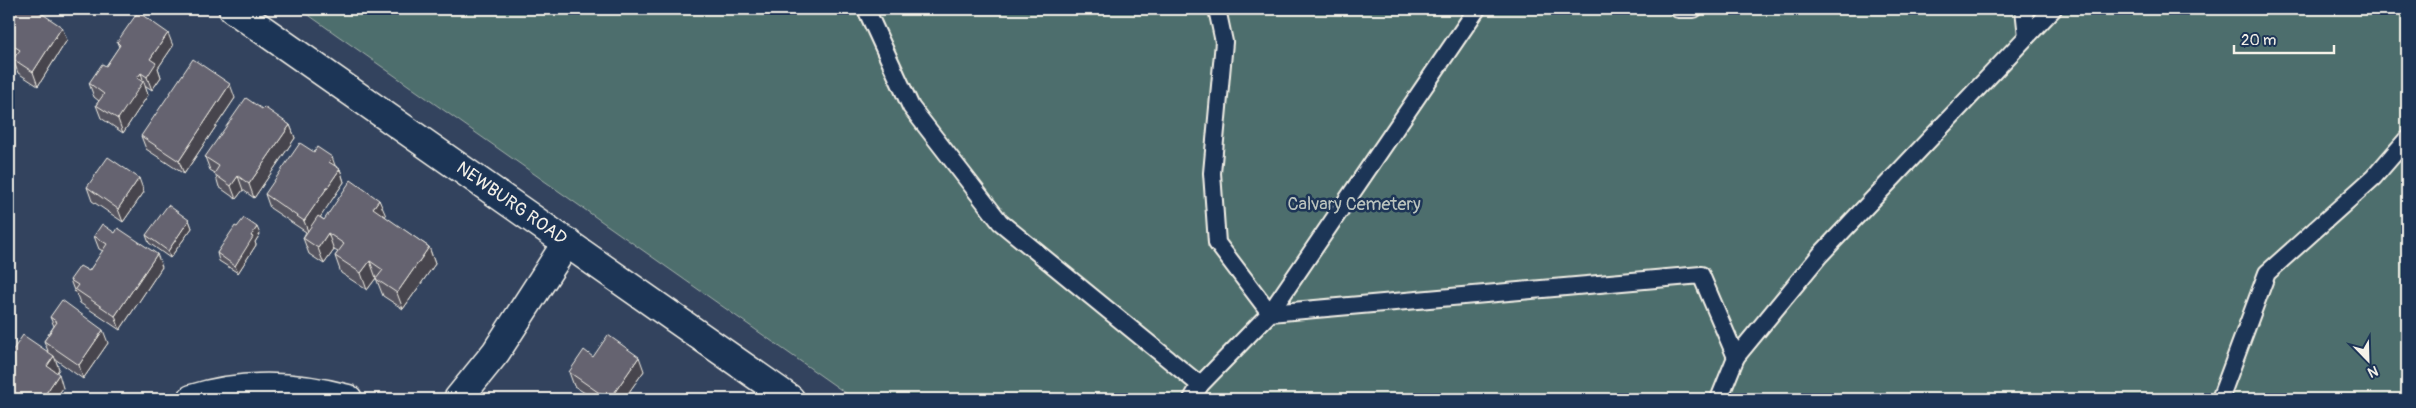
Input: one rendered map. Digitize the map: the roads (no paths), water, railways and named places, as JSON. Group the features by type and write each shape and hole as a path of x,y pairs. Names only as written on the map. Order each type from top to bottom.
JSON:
{"main road":[{"name":"NEWBURG ROAD","path":"234,9 790,399"},
{"path":"458,399 496,352 566,242"},
{"path":"192,399 233,389 263,387 291,388 348,399"}],"lane":[{"path":"866,9 911,107 1000,222 1196,392 1270,313 1477,9"},
{"path":"1217,9 1224,42 1212,173 1217,243 1270,313"},
{"path":"1678,9 1694,9"},
{"path":"2024,9 2028,36"},
{"path":"1719,399 1736,357 1820,254 2053,9"},
{"path":"2220,399 2267,273 2374,177 2407,139"},
{"path":"1270,313 1701,275 1736,357"}],"park label":[{"name":"Calvary Cemetery","path":"1354,204"}]}
